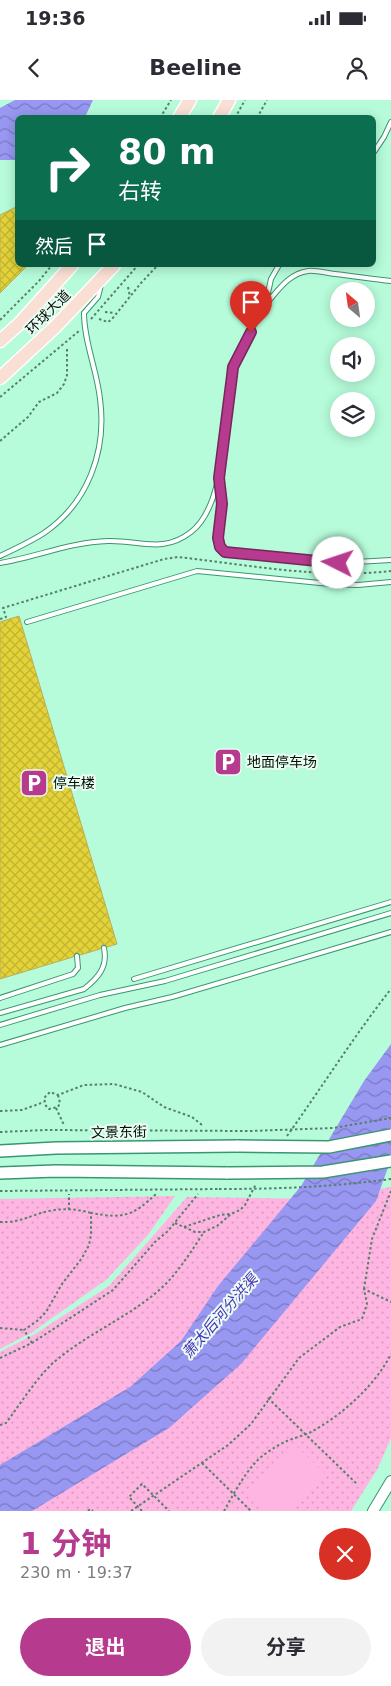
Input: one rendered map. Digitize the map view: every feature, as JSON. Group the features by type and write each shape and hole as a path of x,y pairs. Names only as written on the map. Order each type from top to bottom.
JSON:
{"main road":[{"path":"181,115 190,100"},
{"path":"221,115 229,100"},
{"name":"环球大道","path":"0,341 20,323 70,267"},
{"name":"环球大道","path":"0,378 55,327 112,267"},
{"name":"文景东街","path":"0,1151 56,1148 329,1147 391,1135"},
{"path":"0,1174 56,1171 323,1172 391,1161"}],"street":[{"path":"373,1511 391,1481"}],"lane":[{"path":"376,149 391,122"},
{"path":"266,304 271,279 278,267"},
{"path":"0,562 19,560 71,544 110,540 162,545 171,544 194,531 204,519 219,478 233,367 266,304 291,277 310,270 391,281"},
{"path":"0,556 44,533 62,518 78,500 89,480 100,450 102,426 97,380 84,327 84,313 98,297 104,277"},
{"path":"219,478 222,504 218,538 220,547 225,552 338,563 391,560"},
{"path":"27,622 197,571 330,584 358,585 391,582"},
{"path":"134,979 391,902"},
{"path":"0,1025 100,995 165,981 391,913"},
{"path":"0,1045 126,1008 172,997 391,932"},
{"path":"0,1013 84,989 100,974 106,957 104,948"},
{"path":"0,998 73,974 78,968 78,956"}],"path":[{"path":"162,115 170,100"},
{"path":"237,115 245,100"},
{"path":"259,115 267,100"},
{"path":"0,320 50,267"},
{"path":"0,397 84,327 136,267"},
{"path":"99,319 108,322 156,267"},
{"path":"128,288 130,297"},
{"path":"105,312 116,313"},
{"path":"0,441 28,417 38,402 57,393 64,384 67,375 67,350"},
{"path":"0,619 6,617 3,608 78,586"},
{"path":"286,1138 324,1085 360,1029 391,989"},
{"path":"44,1102 46,1094 50,1092 58,1094 84,1085 114,1084 142,1092 164,1107 192,1117 202,1125"},
{"path":"44,1102 50,1109 56,1108 60,1103 58,1094"},
{"path":"0,1111 22,1110 44,1102"},
{"path":"56,1108 64,1125"},
{"path":"0,1132 46,1130 250,1131 333,1128 391,1118"},
{"path":"0,1191 302,1188 350,1185 391,1179"},
{"path":"175,1223 195,1232 204,1232 216,1226 245,1205 257,1182"},
{"path":"131,1511 228,1445 251,1424 268,1398 299,1358 340,1327 362,1319 366,1304 364,1289 372,1239 391,1191"},
{"path":"69,1194 69,1210"},
{"path":"0,1223 13,1223 49,1211 79,1209 106,1215 127,1215 141,1208 157,1194"},
{"path":"0,1363 1,1358 32,1343 113,1290 175,1223 198,1194"},
{"path":"0,1328 24,1330 46,1312 62,1284 82,1258 89,1245 92,1213"},
{"path":"184,1227 220,1215 231,1214"},
{"path":"0,1425 6,1423 53,1364 80,1343 157,1292 185,1261 204,1232"},
{"path":"364,1289 391,1302"},
{"path":"24,1330 32,1343"},
{"path":"224,1511 255,1462 270,1450 288,1440 306,1434 325,1424 360,1396 387,1362 391,1354"},
{"path":"268,1398 357,1484"},
{"path":"202,1463 251,1511"},
{"path":"142,1511 129,1497 142,1484 169,1511"},
{"path":"88,1511 90,1508 92,1511"}],"shaded area":[{"path":"391,1187 391,1438 378,1468 351,1511 0,1511 0,1352 35,1334 109,1286 187,1197 318,1199"},
{"path":"175,1196 148,1235 106,1280 31,1333 0,1349 0,1199"},
{"path":"293,1443 325,1474 289,1511 262,1511 244,1493"}],"water":[{"path":"15,100 93,100 86,115 15,115 15,160 0,160 0,108"},
{"name":"萧太后河分洪渠","path":"391,1044 391,1159 376,1201 241,1364 169,1428 32,1511 0,1511 0,1465 130,1387 181,1341 218,1286 301,1186 364,1081"}],"building":[{"path":"15,208 15,267 26,267 0,293 0,215"},
{"name":"停车楼","path":"19,616 117,944 107,947 103,944 100,949 80,955 76,952 73,957 0,979 0,622"}],"place":[{"name":"地面停车场","path":"228,762"},
{"name":"停车楼","path":"34,783"}],"route":[{"path":"251,332 233,367 219,478 222,504 218,538 220,547 225,552 338,563"}]}
